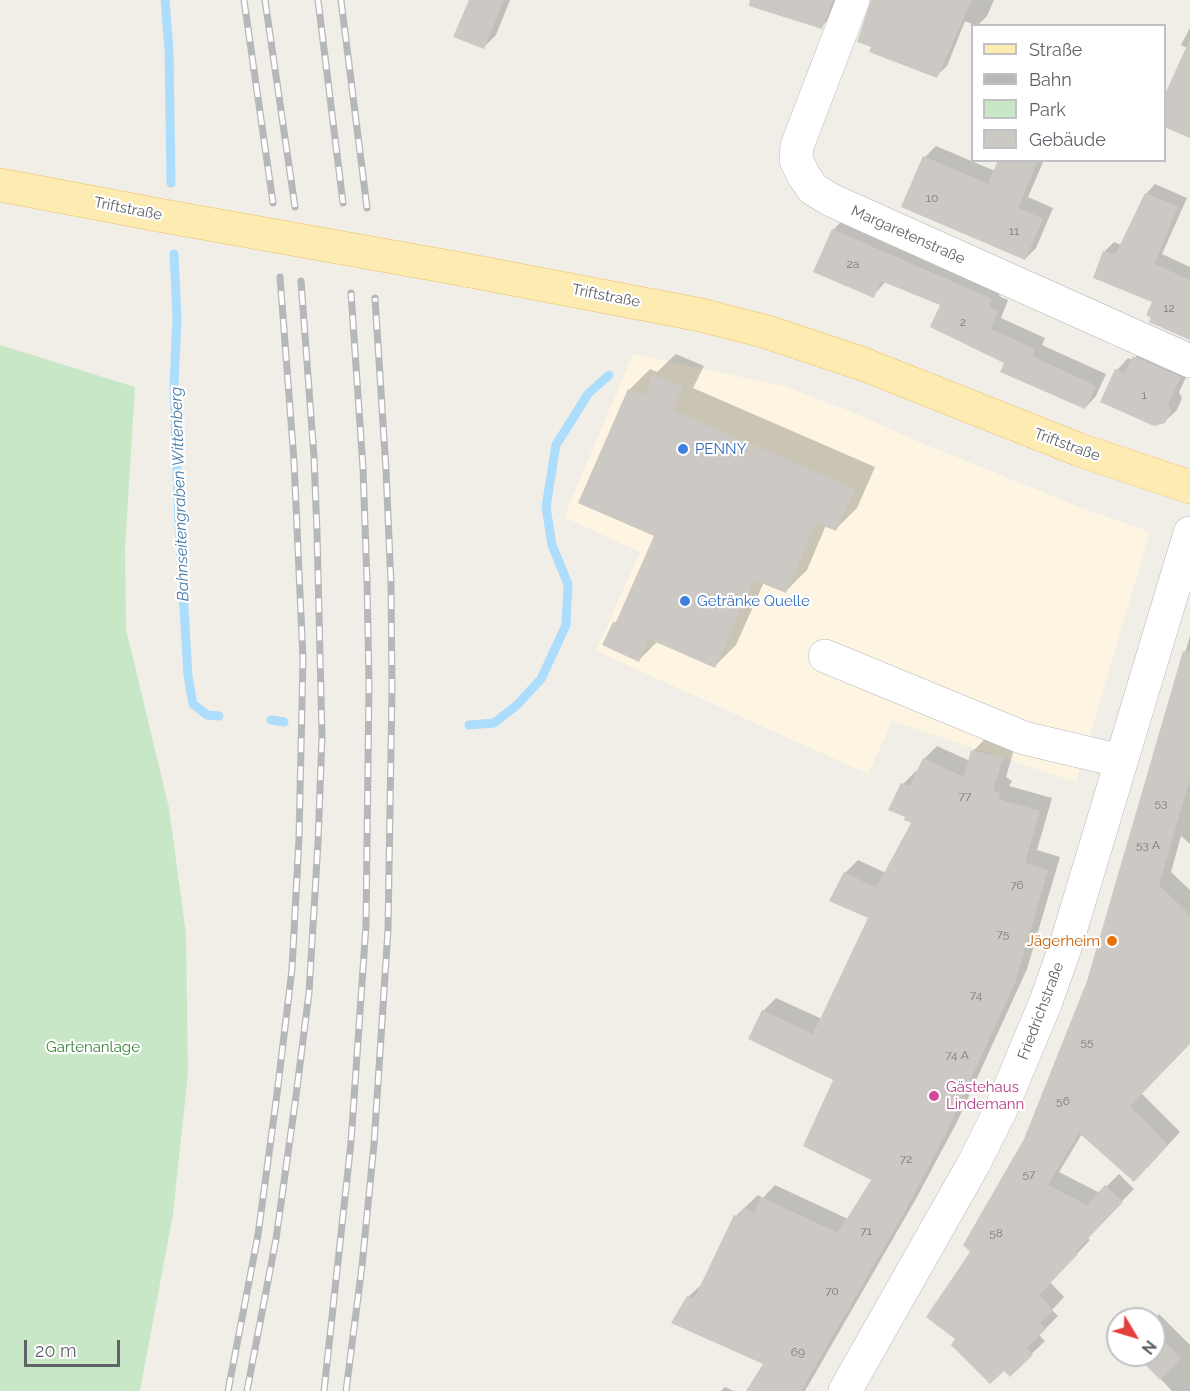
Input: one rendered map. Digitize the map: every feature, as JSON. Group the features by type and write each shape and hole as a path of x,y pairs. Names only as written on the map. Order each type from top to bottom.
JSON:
{"main road":[{"name":"Triftstraße","path":"0,185 466,270 690,313 767,332 863,364 1080,450 1190,487"}],"street":[{"name":"Margaretenstraße","path":"853,0 797,146 796,160 813,189 842,205 1190,361"},
{"name":"Friedrichstraße","path":"845,1391 974,1165 1001,1109 1045,1004 1065,948 1190,533"},
{"path":"825,656 1024,738 1121,761"}],"shaded area":[{"path":"633,354 784,386 1082,508 1150,532 1076,782 892,721 868,774 596,651 640,552 564,517"}],"green space":[{"name":"Gartenanlage","path":"0,345 135,387 125,548 126,629 169,808 186,934 188,1073 173,1214 140,1391 0,1391"}],"building":[{"path":"469,0 504,0 484,49 453,37"},
{"path":"750,0 833,0 822,29 749,6"},
{"path":"871,0 972,0 937,78 869,52 871,47 857,42"},
{"path":"1190,39 1190,138 1166,128 1166,92"},
{"path":"923,156 988,184 997,162 1037,162 1018,208 1043,219 1025,260 901,207"},
{"path":"1145,193 1178,207 1154,264 1190,280 1190,340 1149,322 1151,318 1146,315 1152,302 1093,278 1103,251 1115,255"},
{"path":"832,229 992,299 989,307 998,311 991,329 1035,349 1032,356 1096,386 1085,409 1000,372 1004,363 930,327 940,305 881,281 874,298 813,272"},
{"path":"1133,356 1181,377 1168,404 1171,411 1165,423 1154,426 1100,402 1115,369 1125,373"},
{"name":"PENNY","path":"653,374 683,387 673,410 855,489 836,531 816,523 786,593 754,580 715,668 649,639 639,662 602,645 613,622 616,622 654,536 578,503 628,389 644,396"},
{"path":"1183,651 1190,652 1190,779 1159,885 1190,915 1190,1044 1130,1106 1168,1145 1134,1182 1079,1133 1048,1185 1087,1205 1105,1185 1123,1202 1076,1251 1078,1254 1039,1295 1053,1310 1040,1323 1046,1329 1027,1348 1033,1355 1010,1377 1004,1371 990,1384 951,1345 955,1339 926,1317 970,1252 963,1245 1024,1139 1087,981"},
{"path":"971,750 1003,758 993,791 1001,794 998,799 1040,811 1025,863 1048,870 1015,983 944,1137 905,1211 801,1391 746,1391 763,1364 671,1323 687,1296 694,1299 734,1215 739,1217 744,1207 754,1213 761,1197 838,1233 871,1180 803,1146 833,1080 748,1039 762,1010 813,1034 868,918 829,901 844,872 876,888 911,823 904,820 905,817 888,810 901,783 910,786 923,758 964,777"},
{"path":"1166,1343 1181,1358 1160,1380 1148,1367 1166,1367"}],"waterway":[{"name":"Bahnseitengraben Wittenberg","path":"165,0 169,49 171,183"},
{"name":"Bahnseitengraben Wittenberg","path":"174,254 177,317 174,387 188,676 193,704 207,715 219,716"},
{"name":"Bahnseitengraben Wittenberg","path":"469,725 494,723 517,705 541,679 566,625 568,584 552,545 546,507 556,445 588,394 609,375"},
{"name":"Bahnseitengraben Wittenberg","path":"271,720 284,722"}],"railway":[{"path":"244,0 273,203"},
{"path":"265,0 295,207"},
{"path":"318,0 343,203"},
{"path":"341,0 367,208"},
{"path":"228,1391 258,1235 277,1094 292,969 299,838 303,659 294,461 280,277"},
{"path":"247,1391 276,1239 296,1096 309,993 318,842 322,736 317,532 301,281"},
{"path":"324,1391 351,1142 366,925 369,684 367,581 363,468 351,293"},
{"path":"346,1391 362,1266 374,1144 388,930 392,688 391,584 375,298"}],"place":[{"name":"PENNY","path":"683,449"},
{"name":"Getränke Quelle","path":"685,601"},
{"name":"Jägerheim","path":"1112,941"},
{"name":"Gästehaus Lindemann","path":"934,1096"}]}
